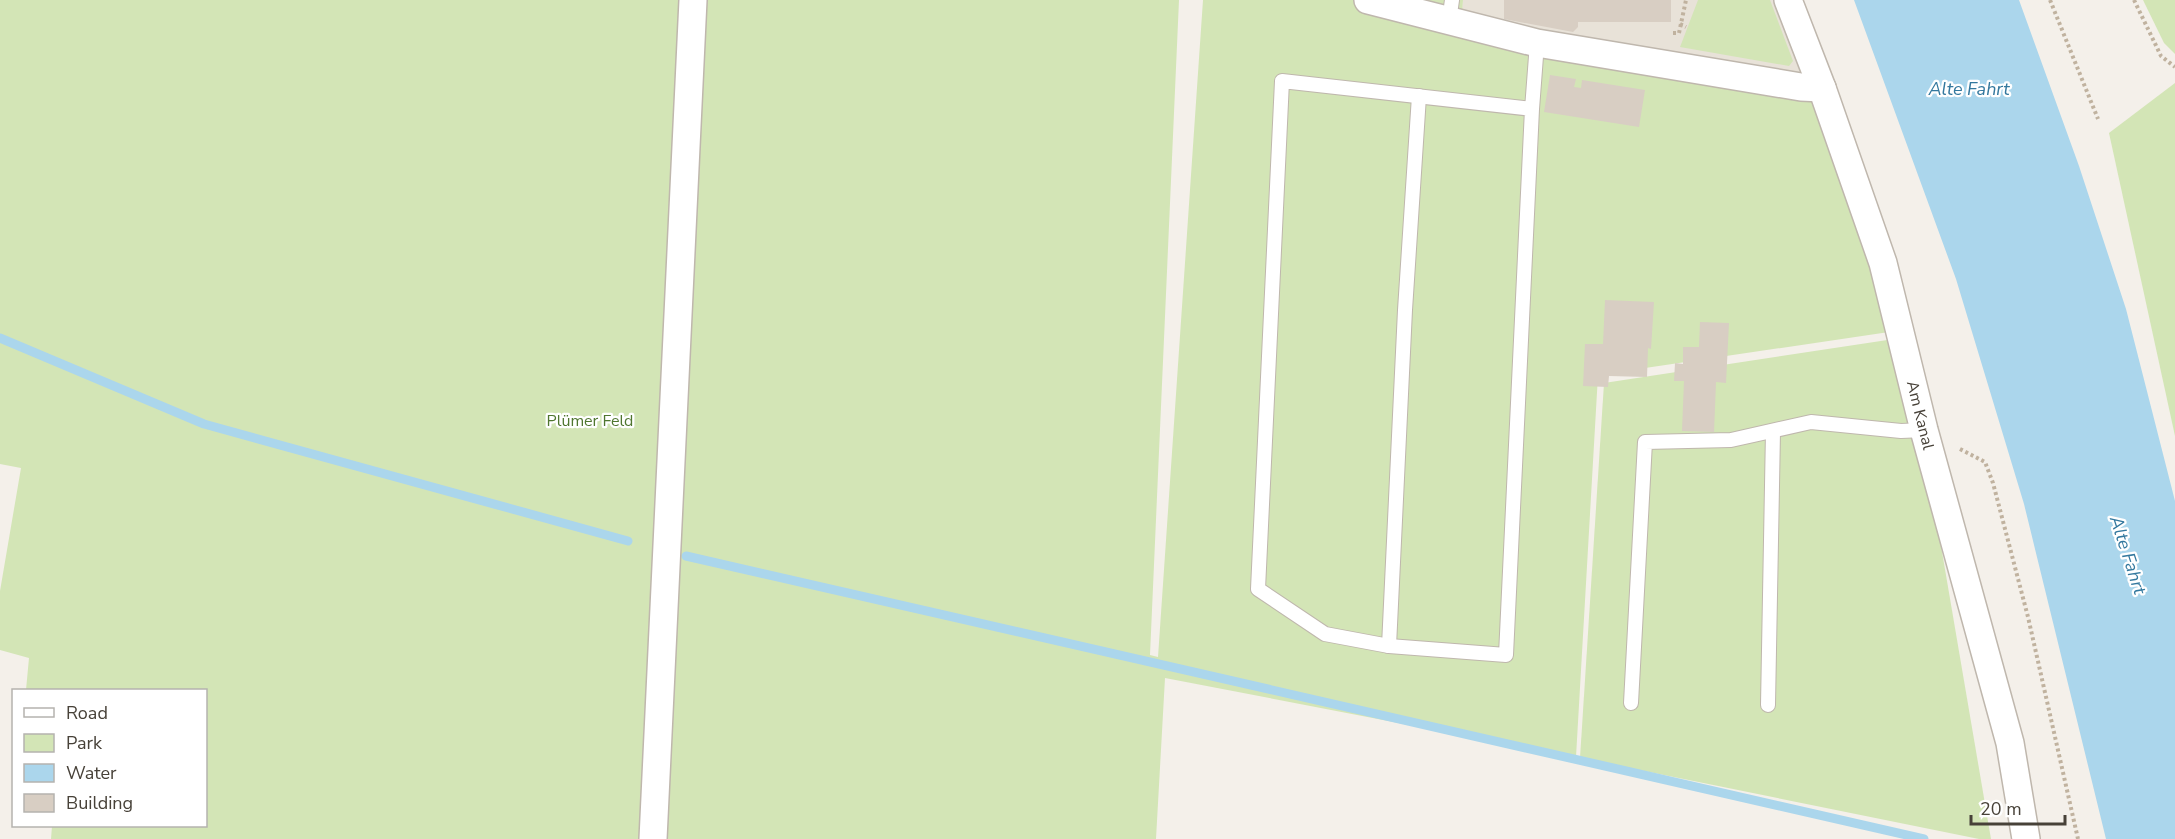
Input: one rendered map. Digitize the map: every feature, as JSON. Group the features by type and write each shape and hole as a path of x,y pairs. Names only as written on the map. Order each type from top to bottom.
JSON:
{"street":[{"path":"653,839 693,0"},
{"path":"1368,0 1450,10 1537,43 1789,85 1822,88"},
{"name":"Am Kanal","path":"1788,0 1822,88 1883,263 1924,430 2010,743 2026,839"}],"lane":[{"path":"1532,109 1282,81 1258,589 1325,634 1389,646 1506,655 1537,43"},
{"path":"1389,646 1405,310 1419,96"},
{"path":"1631,704 1645,442 1731,440 1811,422 1901,431 1924,430"},
{"path":"1768,705 1773,430"}],"path":[{"path":"2050,0 2098,119"},
{"path":"2134,0 2161,56 2175,67"},
{"path":"1680,24 1686,27"},
{"path":"1924,430 1985,462 1993,483 2028,617 2078,839"}],"shaded area":[{"path":"1463,0 1784,0 1817,84 1461,20"}],"green space":[{"name":"Plümer Feld","path":"0,0 1179,0 1150,655 1158,657 1203,0 1463,0 1461,27 1820,92 1889,332 1598,375 1576,757 1165,678 1156,839 51,839 52,827 207,827 207,689 26,689 29,658 0,650 0,591 21,468 0,464"},
{"path":"1698,0 1770,0 1793,61 1789,66 1680,47"},
{"path":"2143,0 2175,0 2175,54 2164,43"},
{"path":"2175,83 2175,436 2109,133"},
{"path":"1894,339 1925,452 1991,839 1979,839 1580,758 1604,383"}],"water":[{"name":"Alte Fahrt","path":"1854,0 2019,0 2079,166 2126,309 2175,501 2175,839 2106,839 2024,504 1956,279"}],"building":[{"path":"1504,0 1671,0 1671,22 1578,22 1578,27 1573,32 1504,19"},
{"path":"1550,75 1576,79 1574,87 1581,88 1582,80 1645,90 1639,127 1544,112"},
{"path":"1605,300 1654,302 1647,377 1609,376 1608,387 1583,386 1585,344 1603,344"},
{"path":"1700,322 1729,323 1726,383 1716,382 1714,432 1682,431 1684,381 1674,381 1675,363 1683,364 1683,347 1699,347"}],"waterway":[{"path":"0,338 204,424 628,541"},
{"path":"686,556 1924,839"}]}
